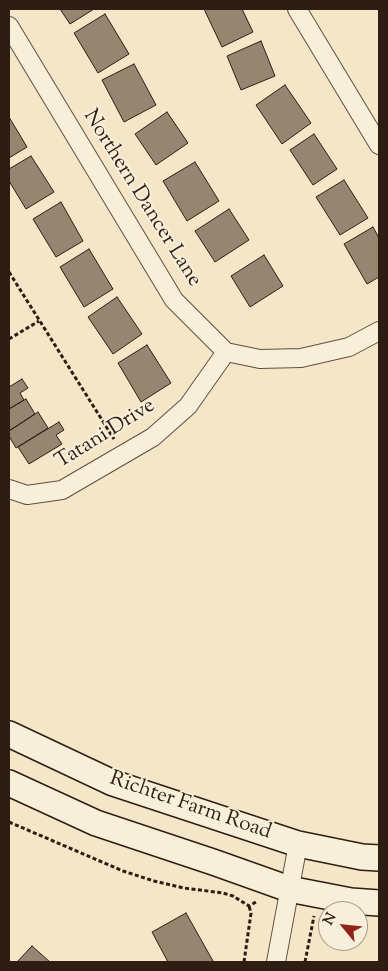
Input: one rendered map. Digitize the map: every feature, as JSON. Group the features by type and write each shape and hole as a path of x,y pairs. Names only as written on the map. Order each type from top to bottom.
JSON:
{"main road":[{"name":"Richter Farm Road","path":"9,734 113,782 298,844 379,858"},
{"path":"9,783 96,823 214,862 288,895 379,903"}],"street":[{"path":"297,9 379,145"},
{"name":"Northern Dancer Lane","path":"9,26 174,300 226,352"},
{"path":"226,352 260,359 301,358 349,347 379,331"},
{"name":"Tatani Drive","path":"9,489 27,495 62,490 153,437 188,406 226,352"},
{"path":"276,962 298,844"}],"path":[{"path":"9,272 124,454"},
{"path":"9,339 39,321"},
{"path":"9,822 123,871 154,882 233,896 249,906 252,913 244,962"},
{"path":"249,906 265,897 288,895 304,905 318,918"},
{"path":"305,962 314,916"}],"building":[{"path":"60,9 94,9 70,24"},
{"path":"204,9 242,9 253,32 222,47"},
{"path":"105,14 129,54 98,73 74,33"},
{"path":"261,41 275,76 241,90 227,56"},
{"path":"134,64 156,105 124,122 102,80"},
{"path":"285,85 311,123 282,144 256,105"},
{"path":"167,112 188,143 156,165 135,134"},
{"path":"9,117 27,147 9,158"},
{"path":"314,134 337,169 313,185 290,150"},
{"path":"31,156 54,192 26,209 9,181 9,169"},
{"path":"195,162 219,201 187,221 163,181"},
{"path":"344,180 368,218 340,235 316,197"},
{"path":"61,202 83,241 56,257 33,219"},
{"path":"229,209 249,240 215,262 195,231"},
{"path":"373,227 379,238 379,277 367,284 344,244"},
{"path":"89,249 113,289 84,307 60,267"},
{"path":"264,255 283,286 250,307 231,276"},
{"path":"117,297 142,334 113,354 88,317"},
{"path":"147,345 171,383 141,402 118,363"},
{"path":"22,379 28,388 20,393 24,400 9,409 9,387"},
{"path":"26,399 35,414 9,431 9,409"},
{"path":"38,412 48,428 16,448 9,436 9,431"},
{"path":"59,422 64,430 56,435 62,444 29,464 18,447"},
{"path":"186,913 213,961 168,962 152,932"},
{"path":"32,946 50,962 17,962"}]}
